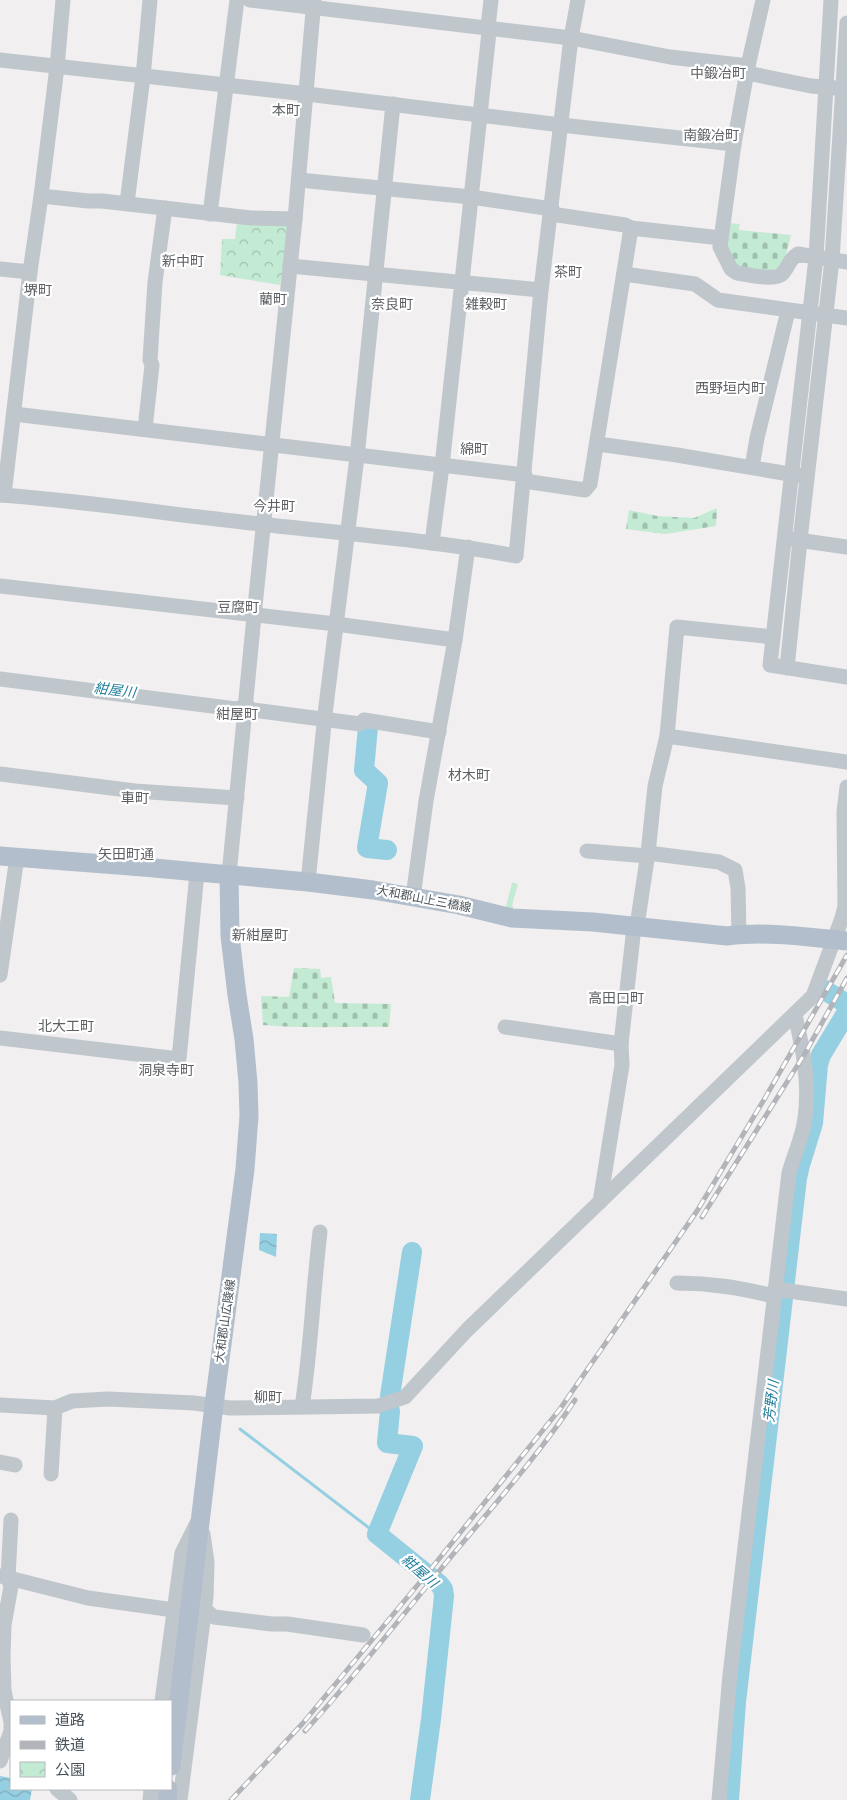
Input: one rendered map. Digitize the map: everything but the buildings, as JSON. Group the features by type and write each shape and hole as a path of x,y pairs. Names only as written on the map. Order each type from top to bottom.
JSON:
{"main road":[{"name":"大和郡山上三橋線","path":"8,857 308,882 373,890 460,905 512,918 593,922 727,936 778,935 841,940"},
{"name":"大和郡山広陵線","path":"172,1761 200,1516 245,1169 249,1116 244,1039 230,936 229,875"}],"street":[{"path":"63,0 57,67 30,272 14,414 2,495 348,532 468,547 516,556 542,290 571,38 578,0"},
{"path":"126,203 150,0"},
{"path":"210,214 237,0"},
{"path":"250,0 314,4 571,38 747,70 811,86 845,89"},
{"path":"432,544 442,466 491,0"},
{"path":"763,0 747,70 734,144 720,247 732,269 737,273 776,278 782,274 791,258 798,254 847,262"},
{"path":"831,0 816,258 818,314 808,476 792,539 773,637 770,666 847,677"},
{"path":"229,875 299,180 314,4"},
{"path":"787,668 792,539 792,475 818,314 832,260 845,89 847,23"},
{"path":"0,60 734,144"},
{"path":"308,882 324,717 357,457 393,104"},
{"path":"299,180 471,197 625,225 631,228 721,238"},
{"path":"41,196 126,203 251,218 295,219"},
{"path":"144,429 152,365 150,360 155,282 165,208"},
{"path":"14,414 442,466 524,478 585,490 590,484 598,444 631,228"},
{"path":"290,266 542,290"},
{"path":"0,269 30,272"},
{"path":"624,274 695,284 718,300 847,318"},
{"path":"752,467 757,438 788,311"},
{"path":"598,444 808,476"},
{"path":"792,539 847,548"},
{"path":"413,897 426,801 439,732 468,547"},
{"path":"0,586 336,624 454,640"},
{"path":"600,1202 622,1065 621,1044 634,927 638,919 648,854 655,786 666,736 676,627 773,637"},
{"path":"0,673 236,702 253,710 324,717 360,724 364,720 439,732"},
{"path":"0,679 236,709 246,706"},
{"path":"666,736 847,762"},
{"path":"0,774 135,790 237,798"},
{"path":"0,1405 54,1408 72,1402 108,1398 230,1408 378,1406 405,1397 468,1330 813,996 841,940 845,906 845,813 847,787"},
{"path":"587,851 648,854 719,862 735,870 738,888 739,935"},
{"path":"0,975 8,857"},
{"path":"0,1038 179,1059 197,873"},
{"path":"719,1800 730,1675 789,1173 805,1120 807,1093 804,1055 795,1015"},
{"path":"505,1027 621,1044"},
{"path":"302,1407 320,1232"},
{"path":"677,1283 704,1283 847,1299"},
{"path":"50,1474 54,1408"},
{"path":"162,1700 168,1606 182,1553 200,1516"},
{"path":"180,1800 210,1610 207,1562 200,1516"},
{"path":"10,1718 4,1691 3,1657 4,1625 10,1586 4,1577 11,1520"},
{"path":"4,1577 88,1598 112,1602 168,1606"},
{"path":"210,1610 214,1617 287,1624 363,1635"},
{"path":"0,1762 10,1734"},
{"path":"59,1790 70,1800"}],"green space":[{"path":"237,222 291,223 280,285 220,275 222,239 235,239"},
{"path":"728,223 740,224 739,230 791,235 783,267 772,273 738,267 726,247"},
{"path":"717,508 716,526 665,534 626,529 629,510 657,516 694,518"},
{"path":"512,883 518,884 512,905 514,913 505,910"},
{"path":"294,968 320,969 321,978 331,977 335,1003 391,1004 389,1027 263,1025 261,996 289,997"}],"water":[{"path":"260,1233 277,1234 276,1257 259,1250"},
{"path":"0,1776 10,1778 10,1790 32,1790 30,1800 0,1800"}],"waterway":[{"name":"紺屋川","path":"368,727 364,770 378,783 367,848 387,850"},
{"name":"芳野川","path":"823,989 847,1004"},
{"name":"芳野川","path":"729,1800 736,1702 797,1178 813,1123 818,1065 821,1055 847,1012"},
{"name":"紺屋川","path":"390,1396 412,1252"},
{"name":"紺屋川","path":"390,1411 387,1443 413,1446 377,1534 439,1584 443,1589 444,1596 420,1800"},
{"path":"240,1429 377,1534"}],"railway":[{"path":"231,1800 303,1723 560,1409 697,1211 765,1098 847,955"},
{"path":"702,1217 804,1055 847,978"},
{"path":"305,1731 508,1489 575,1400"}],"district":[{"name":"中鍛冶町","path":"718,73"},
{"name":"本町","path":"286,110"},
{"name":"南鍛冶町","path":"711,135"},
{"name":"新中町","path":"183,261"},
{"name":"茶町","path":"568,272"},
{"name":"堺町","path":"38,290"},
{"name":"藺町","path":"273,299"},
{"name":"奈良町","path":"392,304"},
{"name":"雑穀町","path":"486,304"},
{"name":"西野垣内町","path":"730,388"},
{"name":"綿町","path":"474,449"},
{"name":"今井町","path":"274,506"},
{"name":"豆腐町","path":"238,607"},
{"name":"紺屋町","path":"237,714"},
{"name":"材木町","path":"469,775"},
{"name":"車町","path":"135,798"},
{"name":"矢田町通","path":"126,854"},
{"name":"新紺屋町","path":"260,935"},
{"name":"高田口町","path":"616,998"},
{"name":"北大工町","path":"66,1026"},
{"name":"洞泉寺町","path":"166,1070"},
{"name":"柳町","path":"268,1397"}]}
